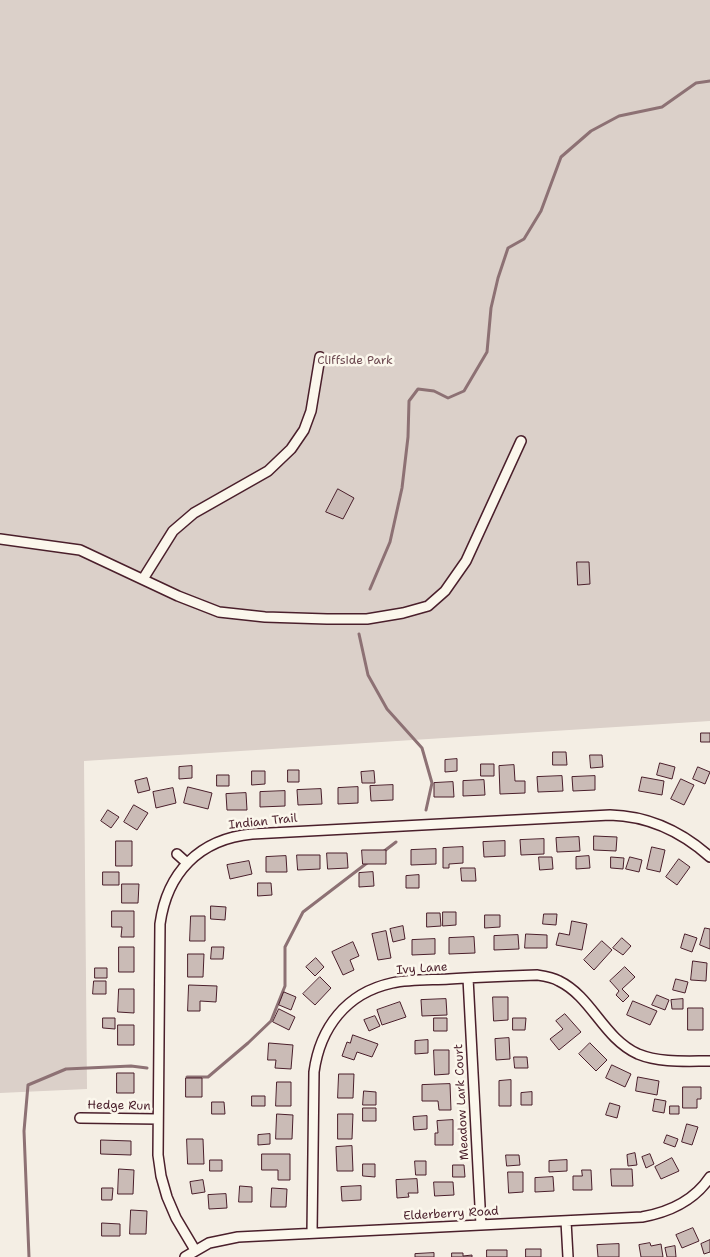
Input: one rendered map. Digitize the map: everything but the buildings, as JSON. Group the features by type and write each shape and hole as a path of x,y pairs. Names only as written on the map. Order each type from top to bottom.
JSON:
{"street":[{"path":"143,579 173,531 194,513 268,471 291,450 304,430 311,411 320,357"},
{"path":"0,539 80,550 178,596 219,612 265,617 367,619 404,614 428,606 445,591 466,561 521,441"},
{"name":"Indian Trail","path":"195,1250 176,1218 165,1190 158,1155 160,924 166,894 187,863 211,845 226,838 242,835 610,815 644,819 663,826 691,842 710,857"},
{"path":"177,854 187,863"},
{"name":"Ivy Lane","path":"312,1233 314,1072 321,1042 328,1027 348,1004 376,988 406,981 536,975 549,977 569,988 614,1038 638,1054 664,1060 710,1061"},
{"name":"Meadow Lark Court","path":"468,978 481,1225"},
{"name":"Hedge Run","path":"80,1118 158,1119"},
{"name":"Elderberry Road","path":"185,1257 195,1250 222,1239 642,1217 656,1214 684,1202 699,1190 710,1177"},
{"path":"566,1221 568,1257"}],"green space":[{"name":"Cliffside Park","path":"0,0 710,0 710,721 84,761 87,1089 0,1093"}],"waterway":[{"path":"370,589 390,542 402,488 408,437 409,401 418,389 434,391 448,398 464,391 487,352 491,308 508,248 524,239 541,211 561,157 591,131 619,116 662,107 696,83 710,81"},
{"path":"359,634 368,675 387,709 422,748 432,783 426,810"},
{"path":"383,852 396,842"},
{"path":"187,1077 208,1077 271,1021 285,986 285,947 303,912 367,863"},
{"path":"29,1257 24,1131 28,1085 66,1069 131,1066 147,1068"}]}
